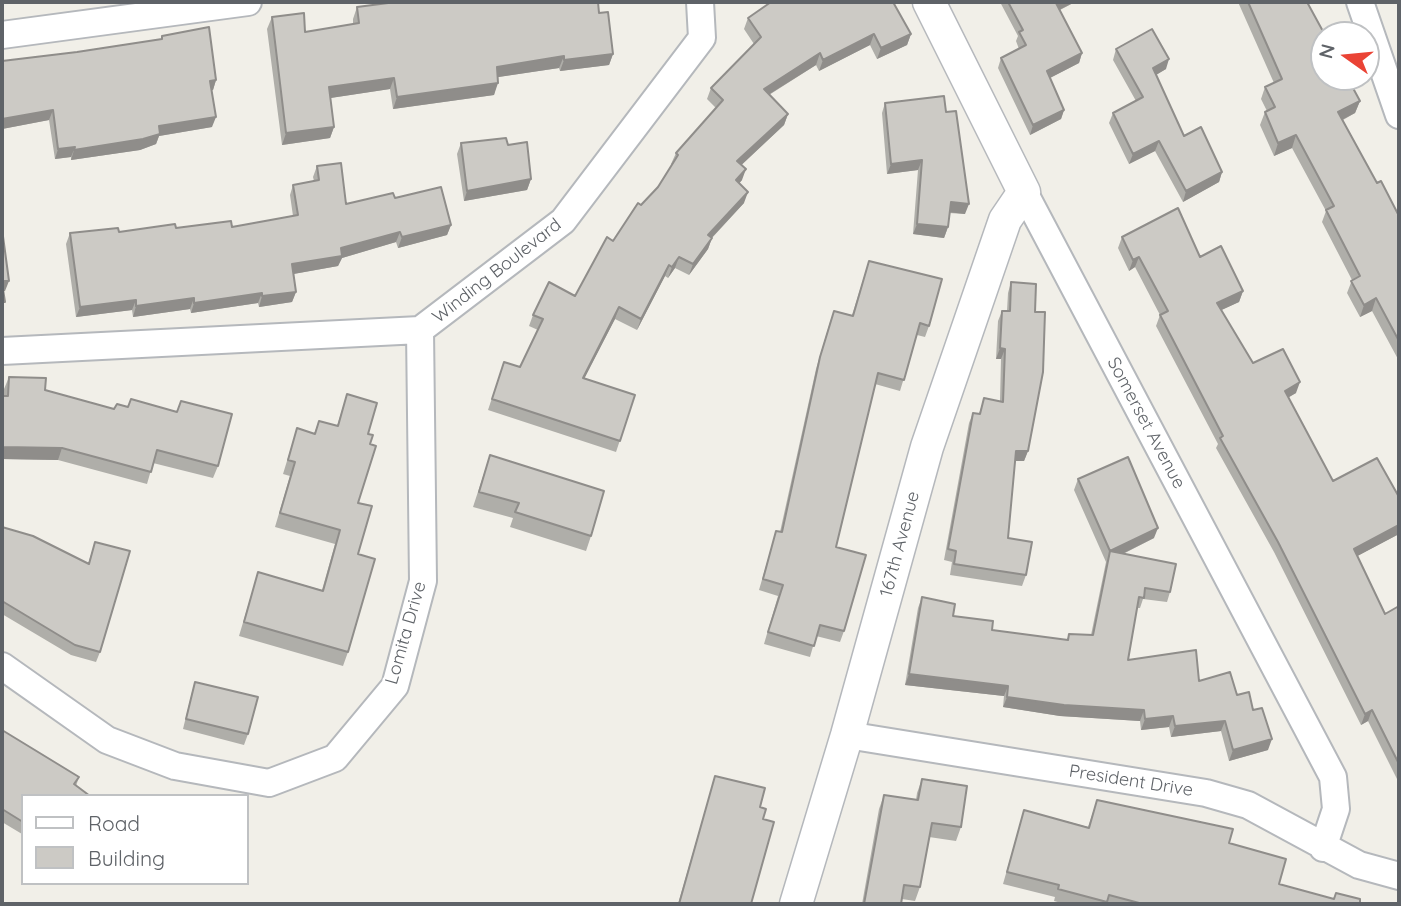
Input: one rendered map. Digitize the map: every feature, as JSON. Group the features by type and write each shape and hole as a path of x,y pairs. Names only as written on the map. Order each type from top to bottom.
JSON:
{"street":[{"path":"2,35 248,2"},
{"name":"Winding Boulevard","path":"2,351 421,330 563,221 702,38 700,2"},
{"name":"Somerset Avenue","path":"929,2 1024,192 1333,777 1336,809 1323,848"},
{"path":"1360,2 1399,116"},
{"name":"167th Avenue","path":"796,904 847,735 927,447 1005,220 1024,192"},
{"name":"Lomita Drive","path":"2,666 107,740 175,766 268,783 335,758 395,686 423,580 421,330"},
{"name":"President Drive","path":"847,735 1206,793 1248,806 1359,865 1399,876"}],"building":[{"path":"396,2 598,2 599,13 608,12 613,54 564,60 564,56 497,67 498,83 397,97 394,78 329,87 334,127 286,133 272,17 304,13 305,32 359,23 357,7"},
{"path":"771,2 893,2 911,34 881,48 874,34 823,60 820,53 764,89 788,114 737,161 746,169 736,180 748,192 708,235 712,238 693,264 679,257 672,267 669,265 641,319 619,307 583,378 635,395 620,441 492,399 504,362 520,367 543,319 533,315 549,282 575,296 607,237 613,241 638,203 641,205 658,187 678,155 676,153 723,100 711,88 761,37 748,18"},
{"path":"1008,2 1060,2 1056,3 1082,53 1047,71 1064,110 1033,125 1001,58 1026,45 1019,32 1023,30"},
{"path":"1248,2 1307,2 1317,21 1310,21 1310,91 1355,91 1360,101 1338,112 1377,183 1381,181 1399,216 1399,341 1376,298 1364,305 1351,281 1360,276 1326,210 1334,206 1296,135 1278,143 1265,112 1275,107 1265,87 1282,79"},
{"path":"209,27 216,80 210,81 216,117 159,126 160,134 143,139 74,150 75,147 58,149 53,110 2,119 2,61 162,39 162,36"},
{"path":"1152,29 1169,59 1153,68 1184,136 1201,127 1222,172 1186,191 1159,141 1133,154 1113,113 1143,97 1116,49"},
{"path":"944,96 946,112 956,111 969,204 951,202 948,227 917,224 922,160 891,164 885,103"},
{"path":"506,138 508,145 527,142 531,179 467,191 461,143"},
{"path":"341,163 346,204 393,193 395,198 441,187 451,225 402,237 400,232 341,248 342,256 292,264 296,292 262,296 262,293 194,303 194,298 136,306 136,300 80,307 70,233 118,228 119,232 175,224 176,228 231,221 232,227 298,215 293,185 319,180 317,166"},
{"path":"1178,208 1200,257 1221,246 1243,291 1217,303 1253,363 1283,349 1300,382 1285,391 1333,481 1377,458 1399,497 1399,525 1354,549 1385,614 1399,606 1399,764 1372,710 1365,714 1278,542 1220,438 1223,436 1160,315 1168,311 1139,257 1133,260 1122,237"},
{"path":"2,229 9,281 2,281"},
{"path":"869,261 942,279 929,326 920,323 904,380 878,373 836,547 866,555 844,631 820,625 814,646 768,632 783,585 763,579 776,531 782,532 820,357 834,311 853,316"},
{"path":"1011,282 1036,284 1035,312 1045,312 1043,372 1028,451 1016,451 1008,538 1032,542 1026,575 954,564 956,551 948,549 973,413 980,414 984,398 1003,402 1005,349 1000,348 1002,311 1010,311"},
{"path":"9,377 46,378 45,390 114,409 117,404 128,407 131,399 177,412 181,401 232,414 218,466 157,450 151,472 62,448 2,447 2,396 8,396"},
{"path":"347,394 377,403 368,434 373,435 370,444 376,446 358,503 372,506 358,554 375,559 348,652 244,622 258,572 323,591 340,530 280,513 295,462 288,460 297,428 315,434 319,421 338,426"},
{"path":"490,455 604,491 591,536 515,512 519,503 479,492"},
{"path":"1128,457 1158,528 1110,551 1078,479"},
{"path":"2,527 33,536 89,564 95,542 130,551 100,652 75,645 2,601"},
{"path":"1110,551 1176,564 1170,592 1145,588 1144,598 1139,597 1128,660 1196,650 1199,681 1230,672 1237,695 1249,692 1253,710 1262,708 1272,739 1233,750 1225,721 1175,726 1173,716 1145,719 1144,710 1064,705 1007,697 1008,686 909,674 922,597 955,604 953,616 993,621 992,630 1068,640 1069,634 1093,635"},
{"path":"195,682 258,697 248,734 186,719"},
{"path":"2,730 79,777 74,784 87,794 21,794 21,821 2,809"},
{"path":"715,776 765,788 760,807 766,809 763,819 774,822 751,904 679,904"},
{"path":"922,779 967,786 961,827 932,823 920,887 904,885 901,904 864,904 884,795 918,800"},
{"path":"1097,800 1233,829 1229,843 1286,859 1279,884 1334,899 1336,893 1360,899 1360,904 1143,904 1109,895 1107,902 1058,889 1059,885 1007,872 1024,810 1089,828"}]}
